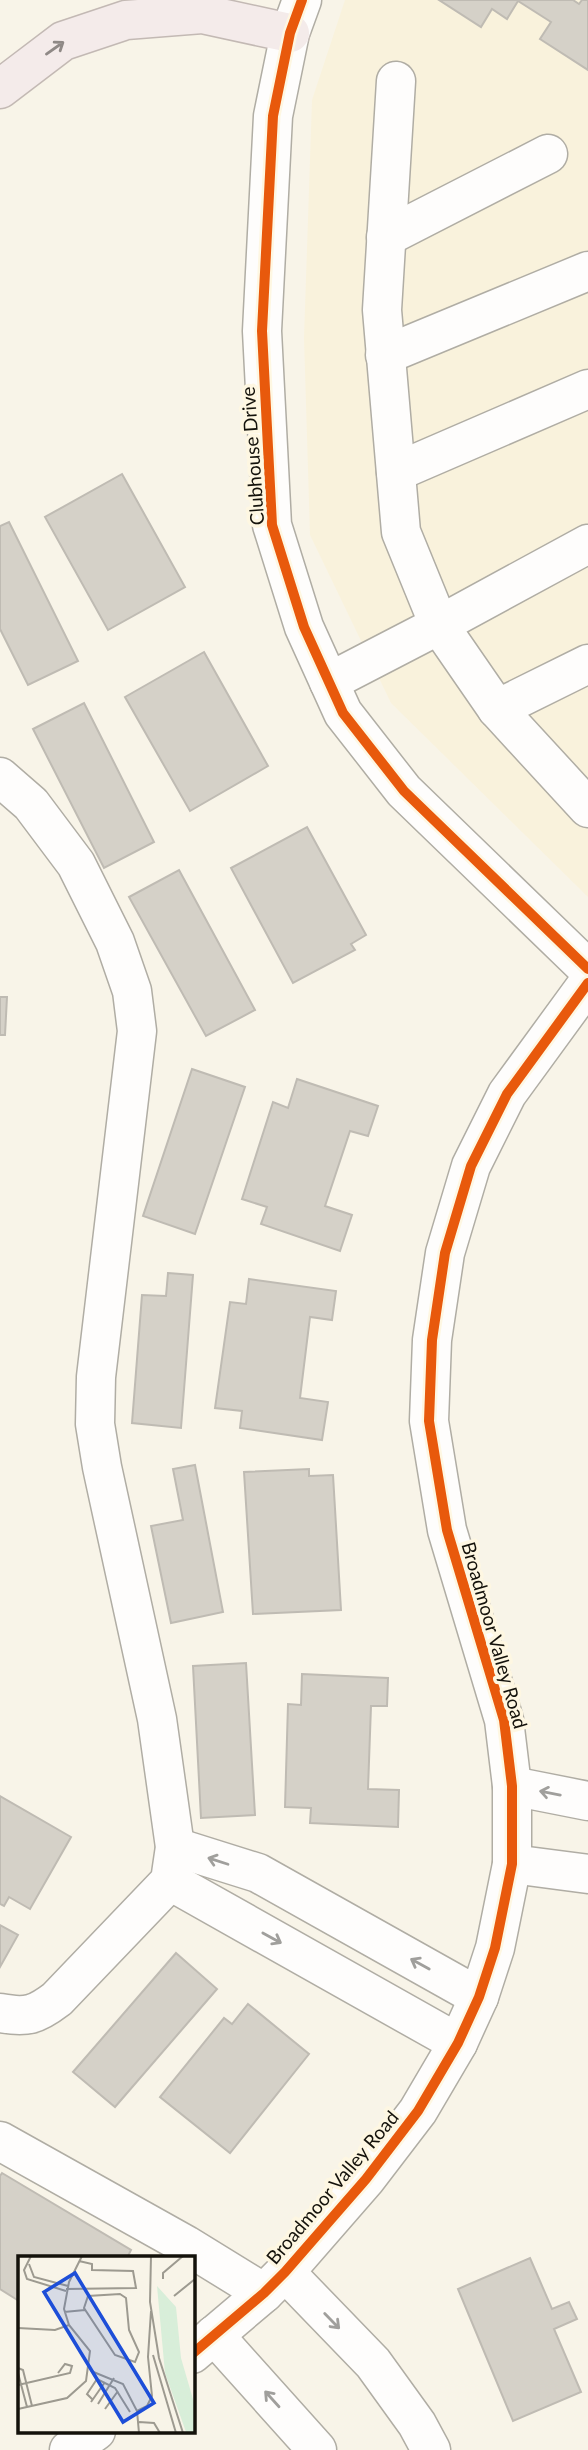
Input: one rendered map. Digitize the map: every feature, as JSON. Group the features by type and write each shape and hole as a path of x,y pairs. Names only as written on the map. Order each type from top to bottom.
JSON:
{"highway":[{"path":"0,89 64,41 126,20 202,13 296,17"}],"street":[{"name":"Clubhouse Drive","path":"296,17 273,116 262,331 272,525 304,627 342,713 404,791 588,969"},
{"path":"396,81 382,310 401,532 439,625 497,709 588,808"},
{"path":"386,236 548,154"},
{"path":"385,355 588,271"},
{"path":"396,472 588,390"},
{"path":"328,682 588,544"},
{"path":"497,709 588,664"},
{"path":"0,777 31,804 76,864 115,942 132,991 137,1031 96,1377 95,1424 157,1719 172,1864 57,1999 38,2013 18,2016 0,2013"},
{"name":"Broadmoor Valley Road","path":"203,2345 274,2283 366,2179 418,2111 458,2043 479,1997 495,1948 512,1864 512,1786 504,1720 447,1530 429,1421 432,1340 445,1253 471,1166 507,1094 588,984"},
{"path":"512,1786 588,1801"},
{"path":"172,1864 258,1873 479,1997"},
{"path":"172,1864 458,2043"},
{"path":"512,1864 588,1874"},
{"path":"0,2141 186,2245 274,2283 373,2363 417,2424 431,2450"},
{"path":"203,2345 317,2450"},
{"path":"69,2450 95,2432"}],"shaded area":[{"path":"345,0 588,0 588,897 391,703 310,535 304,338 312,100"}],"building":[{"path":"439,0 573,0 579,4 582,0 588,0 588,70 540,39 551,22 518,1 507,19 492,9 481,27"},
{"path":"122,474 185,587 108,630 45,517"},
{"path":"9,522 78,661 28,685 0,629 0,526"},
{"path":"204,652 268,766 190,811 125,697"},
{"path":"84,703 154,842 104,868 33,729"},
{"path":"307,827 366,935 351,944 355,950 293,983 231,868"},
{"path":"179,870 255,1010 206,1036 129,897"},
{"path":"0,997 7,997 5,1035 0,1035"},
{"path":"192,1069 245,1087 195,1234 143,1216"},
{"path":"297,1079 378,1106 368,1136 350,1131 325,1206 352,1215 340,1251 261,1224 267,1207 242,1199 273,1102 288,1108"},
{"path":"168,1273 193,1275 181,1428 132,1423 142,1295 166,1296"},
{"path":"249,1279 336,1291 332,1320 310,1317 300,1398 328,1402 322,1440 240,1428 242,1411 215,1408 230,1302 246,1304"},
{"path":"195,1465 223,1612 171,1623 151,1526 183,1520 173,1469"},
{"path":"309,1469 309,1476 333,1475 341,1610 253,1614 244,1472"},
{"path":"246,1663 255,1815 201,1818 193,1666"},
{"path":"302,1674 388,1678 387,1706 371,1706 368,1789 399,1790 398,1827 310,1823 311,1808 285,1807 288,1704 301,1705"},
{"path":"0,1796 71,1837 30,1909 9,1897 4,1906 0,1904"},
{"path":"0,1925 18,1935 0,1967"},
{"path":"176,1953 217,1989 115,2107 73,2072"},
{"path":"248,2004 309,2054 230,2153 160,2097 224,2018 232,2024"},
{"path":"2,2173 131,2250 128,2256 18,2256 18,2300 0,2289"},
{"path":"530,2258 552,2309 569,2302 577,2319 554,2329 581,2392 513,2421 458,2289"}],"cycle path":[{"path":"302,0 290,33 273,116 262,331 272,525 304,627 343,713 404,791 588,969"},
{"path":"194,2352 285,2272 366,2179 418,2111 458,2043 479,1997 495,1948 512,1864 512,1786 504,1720 447,1530 429,1421 432,1340 445,1253 471,1166 507,1094 588,983"}]}
